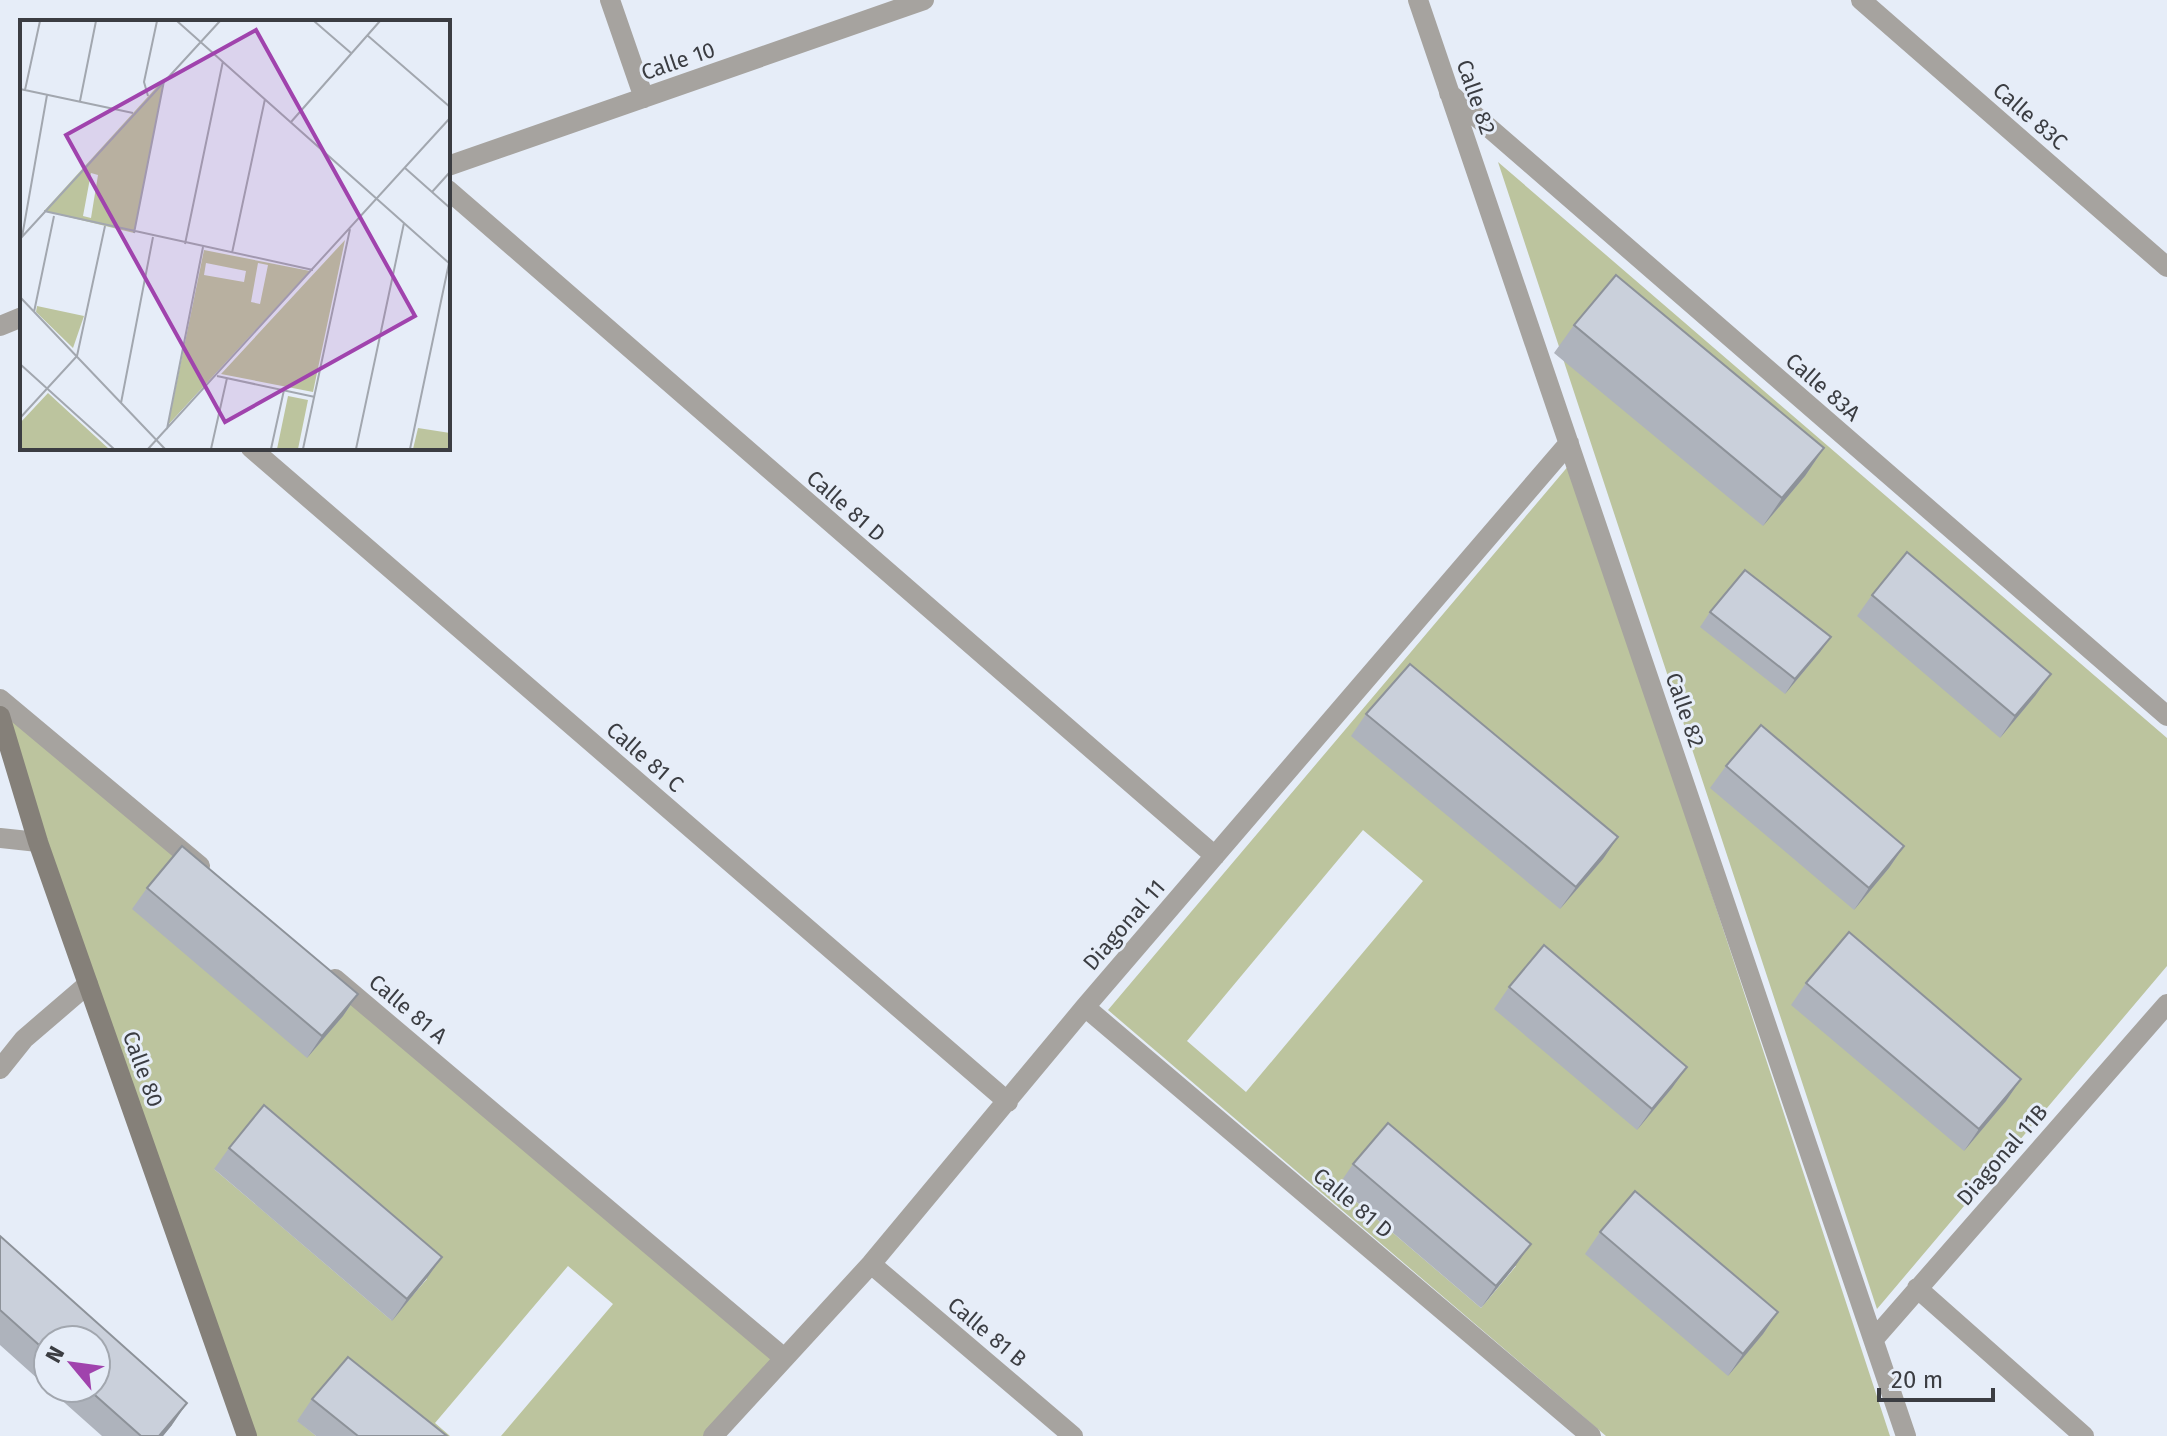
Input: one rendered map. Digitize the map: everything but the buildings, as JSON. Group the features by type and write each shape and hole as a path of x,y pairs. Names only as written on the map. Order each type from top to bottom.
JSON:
{"street":[{"path":"610,0 644,98"},
{"name":"Calle 10","path":"450,165 924,0"},
{"name":"Calle 82","path":"1418,0 1906,1436"},
{"name":"Calle 83C","path":"1861,0 2167,267"},
{"name":"Calle 83A","path":"1449,93 2167,716"},
{"name":"Calle 81 D","path":"450,192 1215,856"},
{"path":"0,326 20,318"},
{"name":"Diagonal 11","path":"713,1436 871,1264 1085,1007 1569,443"},
{"name":"Calle 81 C","path":"253,450 1008,1102"},
{"path":"0,699 217,880"},
{"name":"Calle 80","path":"0,716 38,842 247,1436"},
{"path":"0,838 38,842"},
{"name":"Calle 81 A","path":"326,971 784,1358"},
{"path":"0,1069 24,1039 88,984"},
{"name":"Diagonal 11B","path":"1874,1339 2167,1004"},
{"name":"Calle 81 D","path":"1085,1007 1591,1436"},
{"name":"Calle 81 B","path":"871,1264 1073,1436"},
{"path":"1917,1288 2084,1436"}],"green space":[{"path":"1498,162 2167,738 2167,966 1877,1309"},
{"path":"1570,464 1890,1436 1606,1436 1108,1010","holes":["1363,830 1423,881 1246,1092 1187,1041","1338,1186 1516,1266 1481,1308"]},
{"path":"0,699 784,1358 713,1436 501,1436 613,1304 568,1266 435,1423 450,1436 404,1436 297,1420 316,1436 247,1436","holes":["214,1169 427,1278 391,1320"]}]}
